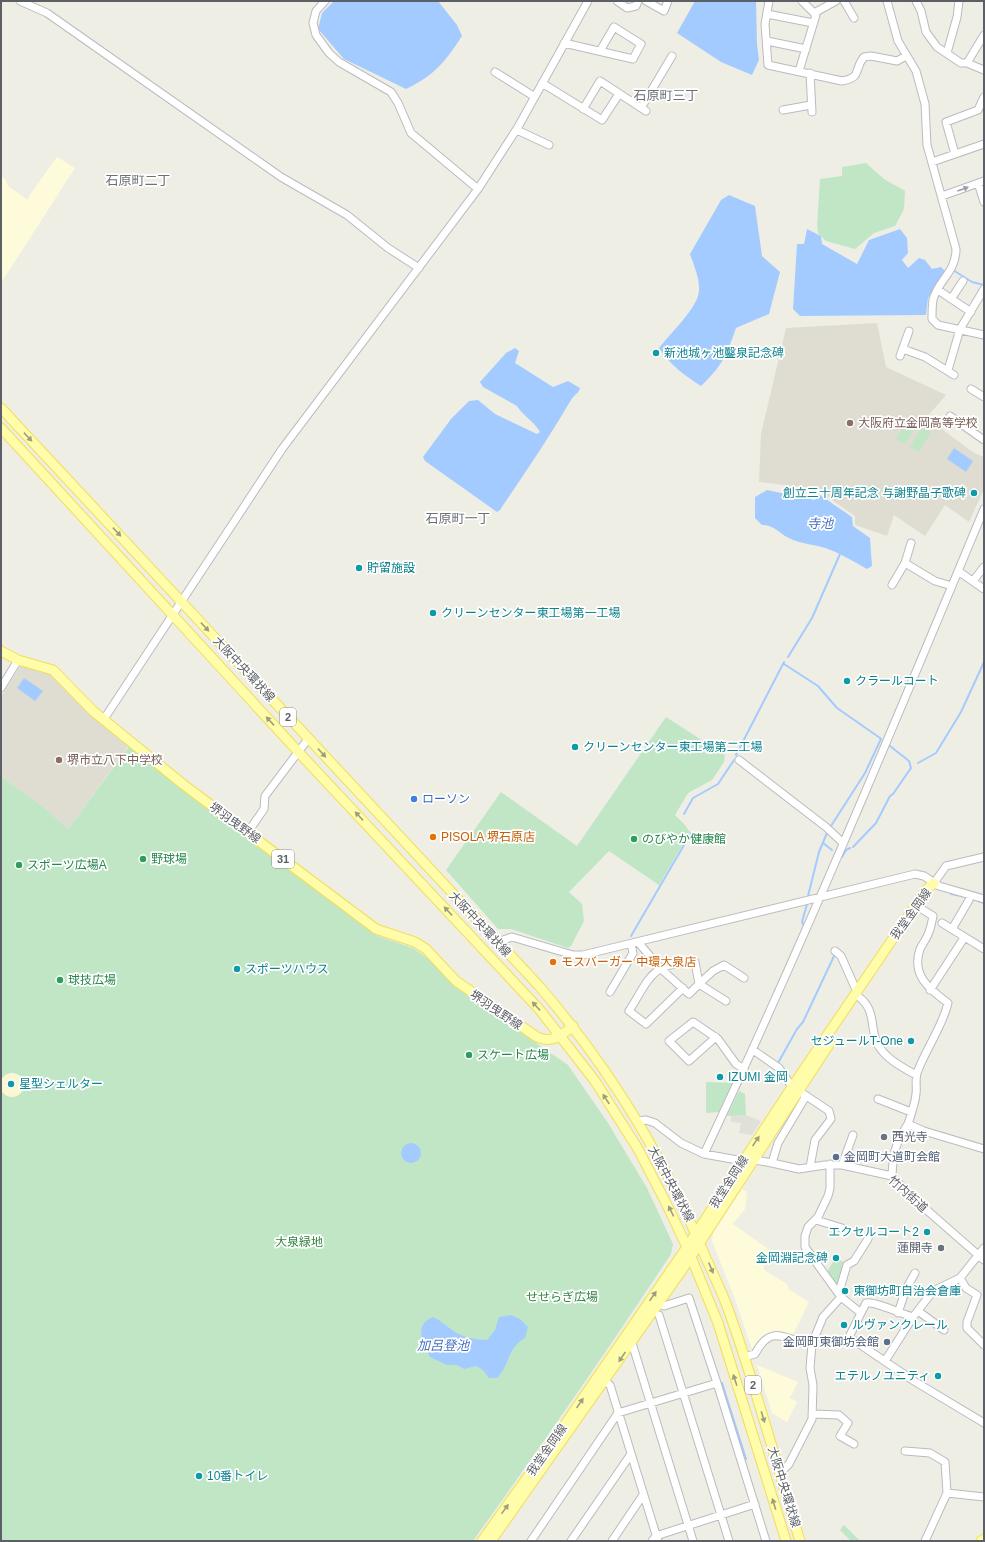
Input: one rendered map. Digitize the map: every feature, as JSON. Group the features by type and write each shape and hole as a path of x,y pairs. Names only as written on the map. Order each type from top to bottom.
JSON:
{"main road":[{"name":"大阪中央環状線","path":"1,408 539,986 573,1026 637,1121 673,1184 696,1232 727,1305 800,1541"},
{"name":"大阪中央環状線","path":"1,428 539,1009 595,1081 622,1123 666,1201 691,1256 718,1324 786,1541"},
{"name":"堺羽曳野線","path":"1,651 18,660 53,670 75,694 184,785 376,929 415,942 426,949 456,982 537,1038 549,1041 561,1036 573,1026"},
{"name":"我堂金岡線","path":"858,994 920,908 934,883"},
{"name":"我堂金岡線","path":"482,1541 601,1379 632,1343 755,1160 858,994 926,890 934,883"},
{"name":"我堂金岡線","path":"491,1541 601,1379 743,1161 799,1091"}],"street":[{"path":"20,1 47,13 281,177 347,215 388,248 419,268"},
{"path":"325,1 316,11 313,23 316,34 329,53 340,62 391,92 398,103 412,133 478,189"},
{"path":"104,719 282,449 478,189 517,130 588,1"},
{"path":"617,1 627,8 636,6 638,1"},
{"path":"646,1 664,11 668,1"},
{"path":"769,1 765,24 768,65 842,81 853,79 857,75 860,62 864,57 871,56 897,61 906,56"},
{"path":"799,71 816,15 802,1"},
{"path":"814,13 836,1"},
{"path":"844,1 854,18"},
{"path":"887,1 898,41 916,71 925,104 927,145 956,249 956,258 933,299 932,319 938,325 983,333"},
{"path":"916,1 921,11 926,32 937,47 961,63 967,63 984,70"},
{"path":"946,54 957,17 959,1"},
{"path":"767,14 813,23"},
{"path":"564,43 600,51 633,58 641,44 614,27 600,51"},
{"path":"967,63 984,35"},
{"path":"767,41 806,49"},
{"path":"583,109 600,81 644,110 672,56"},
{"path":"495,72 534,97"},
{"path":"783,110 811,108 810,73"},
{"path":"542,83 602,120 620,94"},
{"path":"955,154 946,122 978,110 983,102"},
{"path":"517,130 549,145"},
{"path":"932,162 984,144"},
{"path":"942,196 981,182 984,202"},
{"path":"952,299 963,281"},
{"path":"909,330 902,352 926,357 951,372 960,329 984,289"},
{"path":"938,290 971,312"},
{"path":"971,389 984,397"},
{"path":"950,416 984,440"},
{"path":"704,1154 753,1050 843,843 984,509"},
{"path":"892,585 905,563 911,543"},
{"path":"905,563 935,581 952,586"},
{"path":"974,581 984,567"},
{"path":"958,570 984,589"},
{"path":"1,688 18,660"},
{"path":"248,832 264,809 265,796 298,750 308,739"},
{"path":"739,760 826,827 843,843"},
{"path":"934,883 946,866 984,857"},
{"path":"497,942 512,937 573,955 583,955 915,874 924,876 938,886 984,899"},
{"path":"952,929 969,900"},
{"path":"892,1176 893,1158 897,1141 908,1124 916,1096 916,1075 942,1022 948,1002 930,990 924,983 919,972 918,957 930,931 933,916 920,908"},
{"path":"942,923 984,949"},
{"path":"930,990 964,938"},
{"path":"634,943 689,994 712,971 724,965 744,978"},
{"path":"610,992 633,953 634,943"},
{"path":"835,951 841,956 858,994 864,1000 872,1014 875,1037 878,1045 895,1063 916,1075"},
{"path":"683,988 646,1024 630,1011 650,977 660,968 674,963 695,962 699,984 726,1001"},
{"path":"716,1038 689,1061 669,1042 693,1022 716,1038 736,1064 744,1069"},
{"path":"753,1050 779,1068 799,1091 829,1111 831,1119 815,1140 810,1167"},
{"path":"772,1163 778,1143 799,1091"},
{"path":"878,1099 911,1112"},
{"name":"竹内街道","path":"637,1121 646,1120 656,1123 681,1143 704,1154 743,1161 755,1160 793,1169 830,1164 842,1165 892,1176 939,1222 981,1257"},
{"path":"908,1124 924,1132 984,1148"},
{"path":"842,1165 852,1135"},
{"path":"830,1164 830,1188 816,1220 808,1227 805,1247 840,1295 861,1312"},
{"path":"816,1220 842,1228"},
{"path":"780,1473 789,1464 809,1426 813,1414 813,1385 810,1368 812,1344 823,1317 840,1295 847,1265 854,1261 868,1239"},
{"path":"884,1361 913,1317 937,1288 951,1284 960,1278 981,1257 984,1248"},
{"path":"898,1313 906,1289 915,1274"},
{"path":"960,1278 966,1288 977,1296 967,1322 967,1328 984,1345"},
{"path":"658,1304 664,1306 689,1298 766,1541"},
{"path":"913,1317 898,1313 872,1302 866,1303 849,1337 914,1381 984,1423"},
{"path":"918,1311 944,1330"},
{"path":"659,1315 728,1541"},
{"path":"744,1357 755,1354 761,1344 773,1334 812,1344"},
{"path":"632,1343 693,1541"},
{"path":"601,1379 610,1385 644,1494 656,1540 688,1526 755,1504"},
{"path":"531,1541 618,1413 717,1383"},
{"path":"813,1414 839,1416 848,1423 840,1436 854,1444"},
{"path":"905,1452 930,1453 945,1462 948,1486 947,1493 925,1541"},
{"path":"571,1541 631,1454"},
{"path":"947,1493 984,1497"},
{"path":"612,1541 644,1494"}],"shaded area":[{"path":"57,157 75,168 1,283 1,176 6,180 8,186 28,200 29,196"},
{"name":"大阪府立金岡高等学校","path":"877,323 886,367 946,395 928,416 943,430 974,453 984,457 984,489 969,522 945,505 925,536 894,515 887,536 855,525 855,516 816,489 759,482 761,434 786,328"},
{"name":"堺市立八下中学校","path":"21,665 48,672 90,715 129,745 68,829 46,809 1,776 1,697"},
{"path":"746,1115 761,1121 752,1135 739,1133 741,1123 731,1122 731,1116"},
{"path":"742,1189 747,1192 745,1209 733,1224 772,1252 764,1264 764,1270 787,1284 788,1289 809,1302 792,1337 782,1333 768,1333 758,1343 753,1352 735,1299 712,1241 713,1233"},
{"path":"757,1365 798,1382 790,1398 797,1402 787,1422 772,1413"}],"green space":[{"path":"866,163 884,179 905,191 904,209 895,226 874,233 855,249 826,241 818,233 817,225 820,179 842,176 842,167"},
{"path":"908,420 917,425 905,444 896,439"},
{"path":"922,427 931,432 919,452 910,447"},
{"name":"のびやか健康館","path":"666,717 725,755 724,762 712,780 688,793 675,815 690,832 659,885 609,851 569,892 582,904 584,921 571,946 568,948 511,929 498,929 446,870 501,792 577,846"},
{"name":"大泉緑地","path":"130,745 297,876 378,936 413,948 430,960 455,987 568,1065 608,1123 647,1188 673,1244 671,1254 623,1326 473,1541 1,1541 1,776 46,809 68,829"},
{"path":"706,1082 733,1083 719,1112 706,1113"},
{"path":"739,1091 745,1094 746,1115 727,1116"},
{"path":"836,1257 846,1264 840,1285 836,1285 827,1272"},
{"path":"844,1525 860,1541 851,1541 840,1530"}],"sand":[{"path":"12,1073 17,1074 23,1080 23,1090 17,1096 12,1097 7,1096 1,1090 0,1085 1,1080 7,1074"}],"water":[{"path":"334,1 438,1 457,25 462,36 444,61 432,73 406,89 344,59 318,29 322,13"},
{"path":"695,1 756,1 759,60 752,75 721,62 677,33"},
{"path":"729,195 755,206 762,256 780,272 769,314 736,328 723,360 701,386 668,360 659,348 686,316 698,296 699,286 697,275 690,254 721,200"},
{"path":"807,229 821,236 822,244 857,264 869,240 900,229 907,238 908,253 902,260 908,268 919,258 925,260 932,269 941,267 945,271 928,298 926,315 800,316 793,309 797,244 804,244"},
{"path":"515,348 519,351 515,363 553,387 568,381 580,388 500,510 497,512 425,461 423,457 451,419 469,401 478,400 495,414 537,434 540,432 517,406 483,387 480,382 506,353"},
{"path":"954,448 973,461 966,472 947,459"},
{"name":"寺池","path":"767,490 815,500 817,493 852,517 853,526 870,538 872,566 867,569 836,552 793,540 770,526 762,525 755,518 755,497"},
{"path":"24,678 43,691 35,701 17,688"},
{"path":"411,1143 418,1146 421,1153 418,1160 411,1163 404,1160 401,1153 404,1146"},
{"name":"加呂登池","path":"511,1315 520,1319 528,1327 525,1338 515,1347 497,1378 489,1378 483,1370 476,1366 464,1369 457,1365 447,1365 430,1357 421,1335 423,1325 427,1320 433,1317 462,1335 475,1339 487,1340 495,1330 499,1317"}],"waterway":[{"path":"953,270 972,282 984,285"},
{"path":"788,657 812,618 840,554"},
{"path":"736,755 784,662"},
{"path":"918,763 936,753 961,712 984,662"},
{"path":"784,664 818,686 837,708 880,738"},
{"path":"831,826 865,773 881,739"},
{"path":"853,847 876,823 890,796 911,768 909,761 890,746"},
{"path":"684,814 693,798 718,784 734,760"},
{"path":"631,936 691,833"},
{"path":"808,896 819,852 827,833"},
{"path":"823,843 832,850"},
{"path":"842,857 846,850 850,848"},
{"path":"951,894 962,896"},
{"path":"978,901 984,903"},
{"path":"804,926 802,922 807,904"},
{"path":"778,1063 797,1029 803,1022 835,954"},
{"path":"722,1383 746,1459"}],"place":[{"name":"新池城ヶ池鑿泉記念碑","path":"656,353"},
{"name":"大阪府立金岡高等学校","path":"850,423"},
{"name":"創立三十周年記念 与謝野晶子歌碑","path":"974,493"},
{"name":"貯留施設","path":"359,568"},
{"name":"クリーンセンター東工場第一工場","path":"433,613"},
{"name":"クラールコート","path":"847,681"},
{"name":"クリーンセンター東工場第二工場","path":"575,747"},
{"name":"堺市立八下中学校","path":"59,760"},
{"name":"ローソン","path":"414,799"},
{"name":"PISOLA 堺石原店","path":"433,837"},
{"name":"のびやか健康館","path":"634,839"},
{"name":"野球場","path":"143,859"},
{"name":"スポーツ広場A","path":"19,865"},
{"name":"モスバーガー 中環大泉店","path":"553,962"},
{"name":"スポーツハウス","path":"237,969"},
{"name":"球技広場","path":"60,980"},
{"name":"セジュールT-One","path":"911,1041"},
{"name":"スケート広場","path":"469,1055"},
{"name":"IZUMI 金岡","path":"720,1077"},
{"name":"星型シェルター","path":"11,1084"},
{"name":"西光寺","path":"884,1137"},
{"name":"金岡町大道町会館","path":"836,1157"},
{"name":"エクセルコート2","path":"927,1232"},
{"name":"蓮開寺","path":"941,1248"},
{"name":"金岡淵記念碑","path":"836,1258"},
{"name":"東御坊町自治会倉庫","path":"845,1291"},
{"name":"ルヴァンクレール","path":"844,1325"},
{"name":"金岡町東御坊会館","path":"887,1342"},
{"name":"エテルノユニティ","path":"938,1376"},
{"name":"10番トイレ","path":"199,1476"}],"district":[{"name":"石原町三丁","path":"666,95"},
{"name":"石原町二丁","path":"138,180"},
{"name":"石原町一丁","path":"458,518"}],"park label":[{"name":"せせらぎ広場","path":"562,1297"}]}
